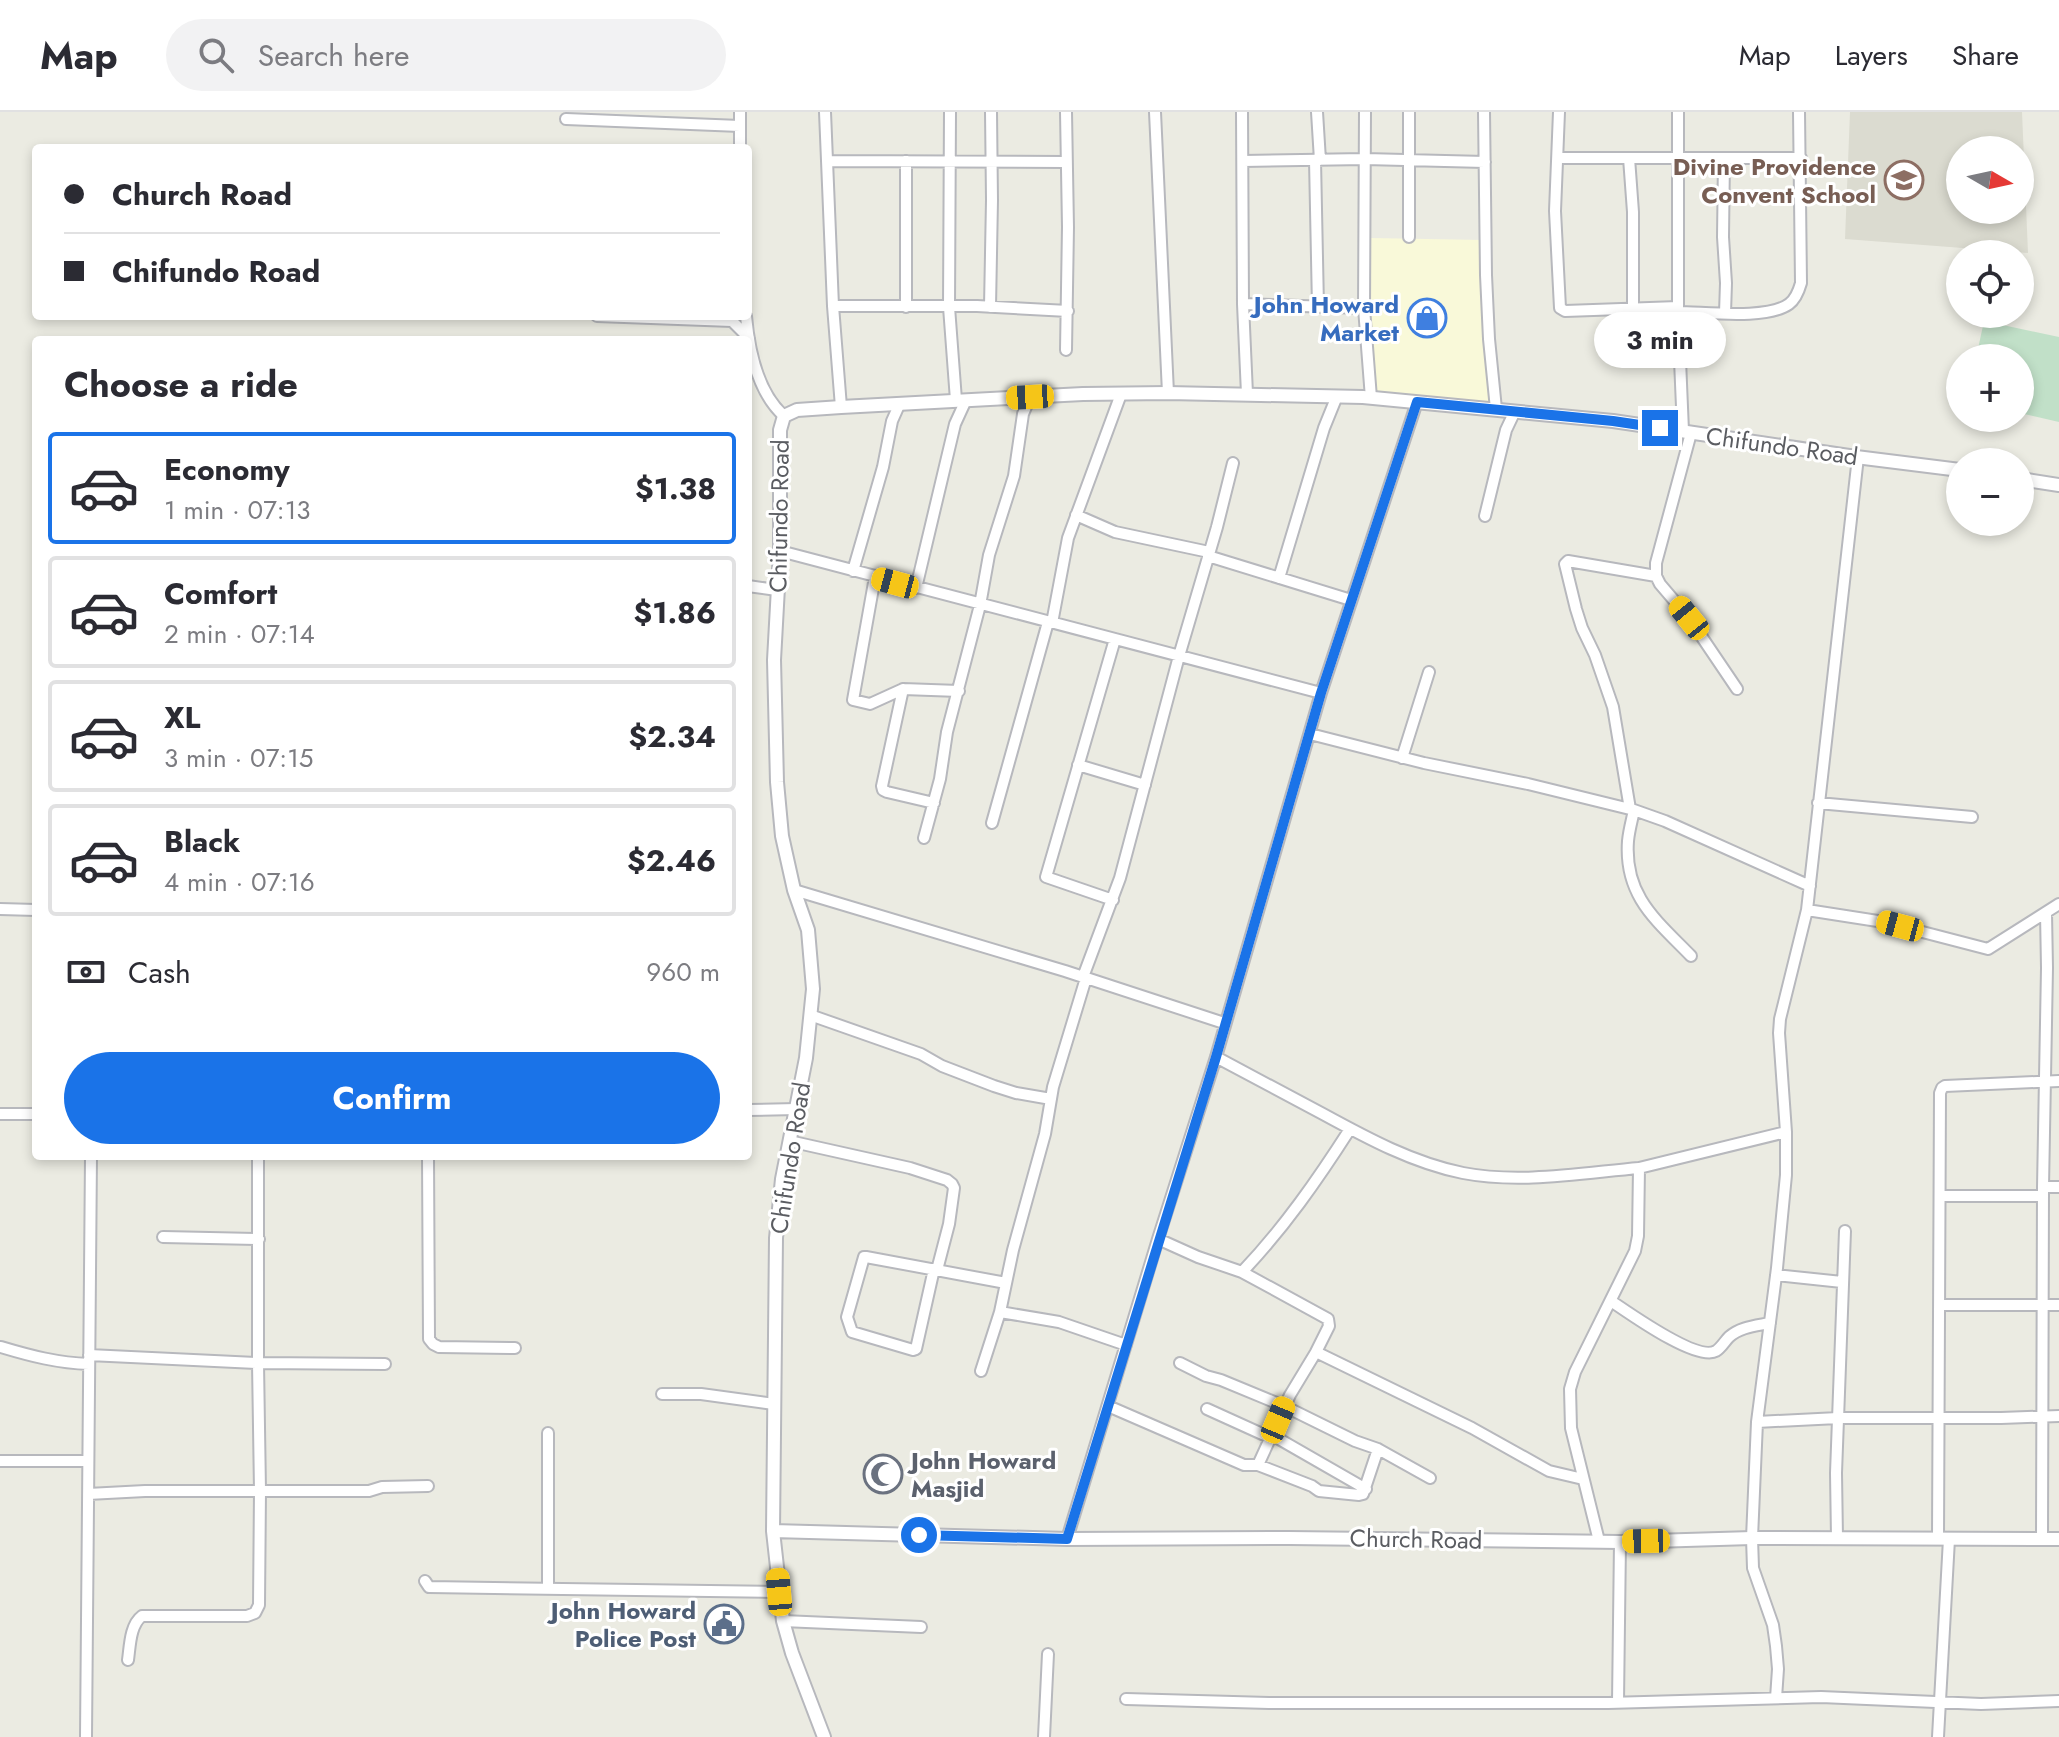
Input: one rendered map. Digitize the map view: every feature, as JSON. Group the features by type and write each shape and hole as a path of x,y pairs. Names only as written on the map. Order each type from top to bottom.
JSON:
{"street":[{"path":"740,112 740,144"},
{"path":"825,112 833,306 841,407"},
{"path":"916,588 961,400 949,307 950,112"},
{"path":"990,307 991,112"},
{"path":"1066,112 1066,350"},
{"path":"1155,112 1168,393"},
{"path":"1242,112 1243,304 1247,394"},
{"path":"1317,112 1318,307"},
{"path":"1365,112 1364,308 1371,398"},
{"path":"1409,112 1409,237"},
{"path":"1484,112 1486,275 1496,409"},
{"path":"1559,112 1555,211 1560,308 1565,311 1678,309 1759,314 1790,303 1798,294 1801,283 1799,112"},
{"path":"1678,112 1678,309 1687,432 1656,563 1656,576 1737,689"},
{"path":"566,119 740,126"},
{"path":"1559,158 1801,158"},
{"path":"1629,158 1633,212 1633,309"},
{"path":"1724,158 1725,313"},
{"path":"1243,161 1365,159 1485,162"},
{"path":"827,161 1066,162"},
{"path":"906,161 906,307"},
{"path":"1243,304 1364,308"},
{"path":"833,306 1068,311"},
{"path":"705,320 732,321 747,336"},
{"path":"752,349 760,379 773,406 784,416"},
{"name":"Chifundo Road","path":"824,1737 783,1621 773,1531 776,1238 782,1179 806,1058 813,989 808,930 794,890 782,836 777,782 774,660 780,551 780,430 784,416 797,410 1030,397 1168,393 1337,396 1613,421 1946,468"},
{"path":"992,823 1050,623 1063,557 1121,394"},
{"path":"1279,578 1324,428 1337,396"},
{"path":"924,838 947,732 980,605 989,555 1014,476 1023,414 1030,397"},
{"path":"1067,1539 1216,1057 1321,693 1417,402"},
{"path":"853,571 883,467 892,421 900,403"},
{"path":"1485,516 1506,430 1515,411"},
{"path":"1776,1698 1778,1669 1773,1625 1753,1568 1752,1538 1757,1422 1786,1175 1779,1033 1807,910 1858,457"},
{"path":"981,1371 1000,1312 1013,1250 1084,978 1113,900 1233,463"},
{"path":"2034,481 2059,485"},
{"path":"1076,515 1115,532 1208,554 1351,600"},
{"path":"780,551 1321,693"},
{"path":"1656,576 1568,561 1565,564 1582,628 1613,707 1632,809 1628,839 1629,866 1635,888 1647,911 1691,956"},
{"path":"875,577 852,697 856,702 870,704 903,689 959,691"},
{"path":"752,587 777,590"},
{"path":"1113,900 1046,877 1115,639"},
{"path":"1402,758 1429,672"},
{"path":"903,689 883,790 934,803"},
{"path":"1310,734 1402,758 1632,809 1810,886"},
{"path":"1078,765 1145,785"},
{"path":"1818,803 1972,817"},
{"path":"794,890 1224,1023"},
{"path":"1807,910 1884,922 1988,949 2059,904"},
{"path":"0,909 32,910"},
{"path":"2042,1539 2045,1081 2053,967 2046,913"},
{"path":"810,1015 921,1054 942,1066 994,1086 1051,1099"},
{"path":"1216,1057 1350,1129 1402,1153 1442,1168 1490,1177 1530,1177 1639,1168 1786,1132"},
{"path":"1938,1737 1943,1539 1938,1417 1940,1093 1945,1086 2059,1081"},
{"path":"752,1110 797,1109"},
{"path":"0,1114 32,1114"},
{"path":"1242,1272 1280,1229 1350,1129"},
{"path":"789,1141 910,1168 947,1180 954,1188 949,1224 936,1270 916,1349 852,1332 847,1317 864,1257 936,1270 1006,1283"},
{"path":"86,1737 91,1160"},
{"path":"128,1660 134,1626 142,1616 247,1616 255,1613 259,1605 258,1160"},
{"path":"428,1160 429,1339 439,1347 515,1348"},
{"path":"1599,1541 1571,1428 1570,1389 1575,1372 1635,1251 1639,1168"},
{"path":"1940,1196 2043,1191 2059,1187"},
{"path":"1837,1538 1845,1231"},
{"path":"163,1237 259,1239"},
{"path":"1158,1239 1242,1272 1328,1319 1329,1326 1284,1406 1258,1465"},
{"path":"1776,1275 1842,1282"},
{"path":"1611,1301 1684,1346 1711,1352 1717,1351 1735,1332 1770,1323"},
{"path":"1940,1305 2059,1305"},
{"path":"1000,1312 1059,1322 1126,1345"},
{"path":"1,1347 60,1363 89,1360 385,1364"},
{"path":"1316,1352 1472,1428 1549,1471 1583,1479"},
{"path":"1180,1363 1378,1449 1430,1478"},
{"path":"662,1394 701,1394 774,1404"},
{"path":"1108,1406 1244,1465 1258,1465 1319,1491 1363,1494 1378,1449"},
{"path":"1207,1409 1272,1437 1366,1489"},
{"path":"1757,1422 2059,1416"},
{"path":"548,1433 548,1588"},
{"path":"0,1461 88,1461"},
{"path":"88,1494 369,1491 382,1487 428,1486"},
{"name":"Church Road","path":"773,1531 1067,1539 1620,1542 1752,1538 2059,1539"},
{"path":"1618,1702 1620,1542"},
{"path":"425,1581 429,1587 779,1592"},
{"path":"783,1621 921,1627"},
{"path":"1044,1737 1048,1654"},
{"path":"1126,1699 1269,1703 1618,1702 1821,1697 1981,1704 2059,1701"}],"shaded area":[{"name":"Divine Providence Convent School","path":"1850,112 2022,112 2023,136 1946,136 1946,224 2027,224 2027,240 1946,240 1946,247 1845,239"},
{"name":"John Howard Market","path":"1370,238 1483,240 1489,405 1367,397"},
{"path":"1982,328 2017,328 2059,337 2059,422 2034,416 2034,344 1979,344"}],"place":[{"name":"Divine Providence Convent School","path":"1904,180"},
{"name":"John Howard Market","path":"1427,318"},
{"name":"John Howard Masjid","path":"883,1474"},
{"name":"John Howard Police Post","path":"724,1624"}],"route":[{"path":"919,1535 1067,1539 1216,1057 1321,693 1417,402 1660,428"}]}
